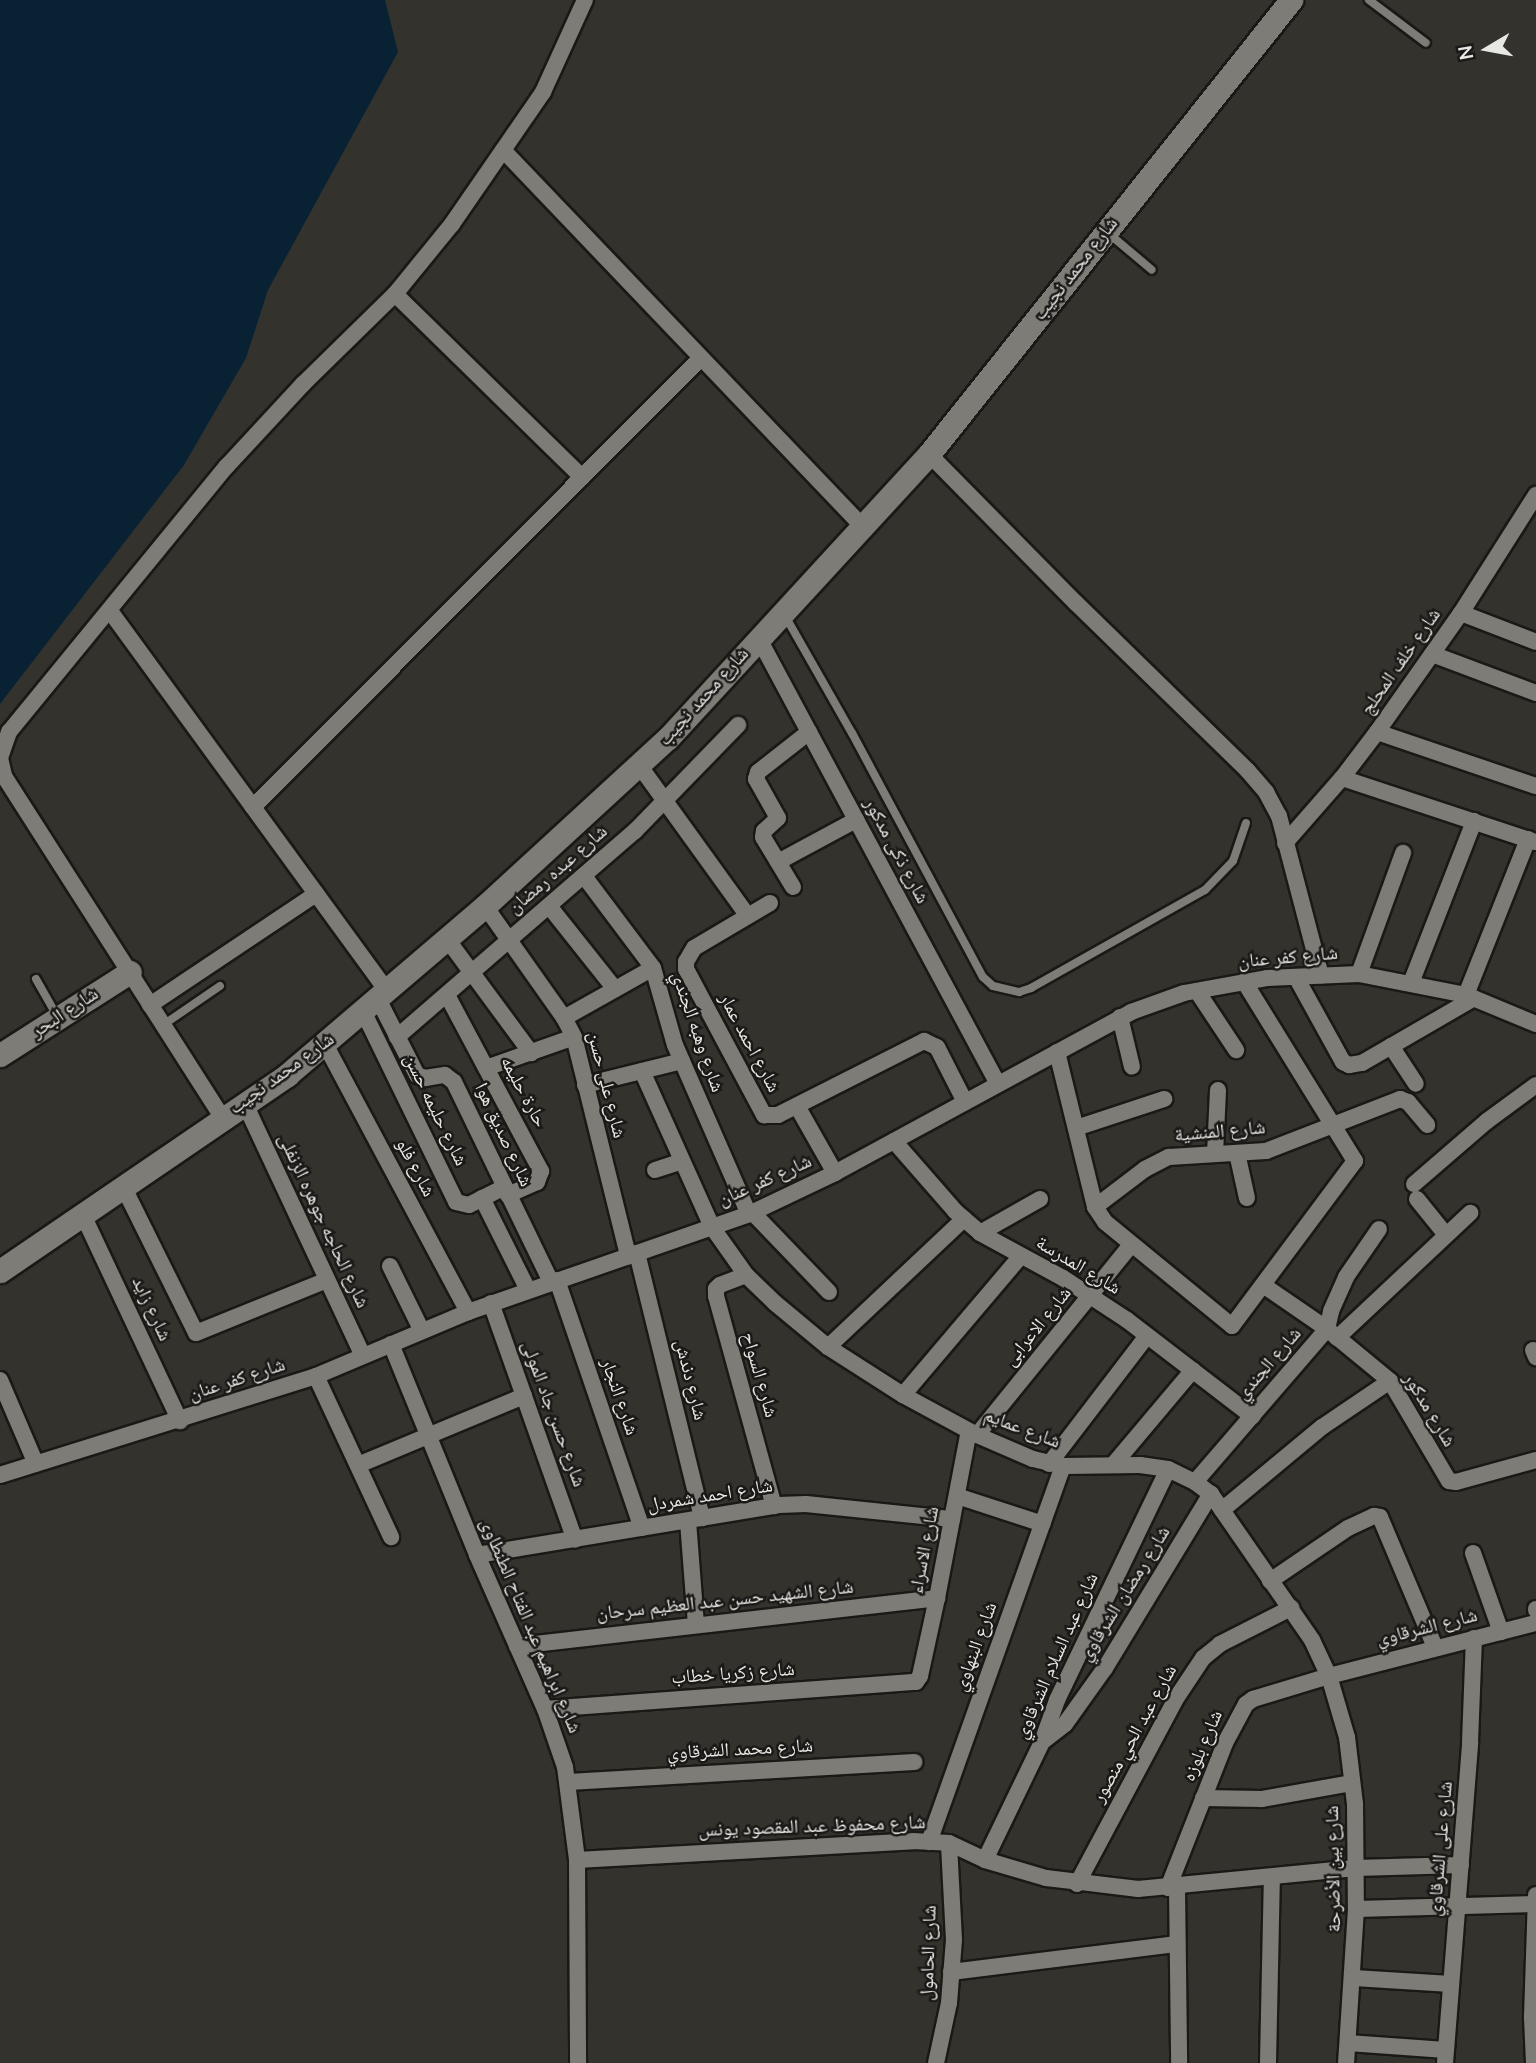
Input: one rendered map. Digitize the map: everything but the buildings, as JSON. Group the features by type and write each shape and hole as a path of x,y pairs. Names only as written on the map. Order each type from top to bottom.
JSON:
{"street":[{"path":"222,1117 4,776 0,758 9,732 227,466 303,384 395,294 452,225 543,92 585,0"},
{"name":"شارع محمد نجيب","path":"0,1271 222,1117 245,1104 325,1044 485,906 668,738 929,454 1291,0"},
{"path":"503,150 862,527"},
{"path":"395,294 582,477"},
{"path":"253,807 701,358"},
{"path":"929,454 1266,792 1279,816 1321,976"},
{"name":"شارع خلف المحلج","path":"1285,843 1342,778 1377,732 1461,613 1536,495"},
{"path":"110,611 316,894 376,1001"},
{"path":"1461,613 1536,642"},
{"name":"شارع ذكى مدكور","path":"758,637 998,1084"},
{"path":"1432,654 1536,693"},
{"name":"شارع عبده رمضان","path":"397,1037 584,876 665,800 738,725"},
{"path":"1377,732 1536,786"},
{"path":"793,887 763,835 776,822 778,816 756,783 757,775 809,733"},
{"path":"639,765 748,916"},
{"path":"1296,977 1343,1062 1349,1065 1362,1063 1470,996 1532,840 1342,778"},
{"path":"778,862 856,820"},
{"path":"1411,983 1475,821"},
{"path":"1359,974 1403,853"},
{"name":"شارع وهبه الجندي","path":"584,876 653,968 682,1061 750,1213"},
{"path":"150,1005 316,894"},
{"name":"شارع احمد عمار","path":"770,903 694,948 686,969 764,1115 775,1117 924,1041 937,1047 965,1102"},
{"name":"شارع على حسن","path":"485,906 564,1018 574,1037 632,1254"},
{"path":"549,906 615,989"},
{"path":"447,939 531,1052"},
{"path":"564,1018 653,968"},
{"name":"شارع البحر","path":"0,1055 130,972"},
{"name":"شارع كفر عنان","path":"0,1475 180,1421 316,1376 491,1303 750,1213 835,1173 1120,1017 1198,990 1244,981 1359,974 1470,996 1536,1024"},
{"path":"1057,1052 1096,1207 1105,1222 1227,1325 1236,1324 1355,1161 1244,981"},
{"path":"1198,990 1236,1050"},
{"name":"حارة حليمه","path":"447,995 541,1171 537,1182 506,1191"},
{"name":"شارع صديق هوا","path":"376,1001 416,1075 451,1076 506,1191 554,1281"},
{"name":"شارع حليمه حسن","path":"376,1001 456,1202 470,1205 482,1198"},
{"path":"1120,1017 1132,1067"},
{"path":"486,1068 574,1037"},
{"name":"شارع فلو","path":"325,1044 468,1312"},
{"path":"1391,1046 1416,1084"},
{"path":"585,1085 682,1061"},
{"name":"شارع عمايم","path":"642,1071 712,1227 746,1275 775,1303 828,1347 903,1395 973,1433 1056,1465 1168,1469 1195,1482 1210,1494 1290,1608 1312,1640 1329,1676"},
{"path":"1446,1235 1416,1191 1487,1121 1536,1085"},
{"path":"1215,1154 1218,1090"},
{"path":"1076,1128 1164,1099"},
{"name":"شارع المنشية","path":"1096,1207 1145,1169 1169,1157 1266,1151 1403,1099 1427,1125"},
{"name":"شارع الحاجه جوهره الزنفلى","path":"245,1104 363,1356"},
{"path":"797,1106 835,1173"},
{"name":"شارع المدرسة","path":"894,1141 964,1219 980,1233 1091,1296 1147,1335 1252,1416"},
{"path":"1237,1153 1247,1198"},
{"path":"655,1170 682,1161"},
{"path":"123,1186 192,1330 201,1334 327,1280"},
{"path":"506,1191 482,1198 527,1290"},
{"path":"980,1233 1040,1199"},
{"path":"750,1213 829,1292"},
{"path":"1332,1334 1470,1213"},
{"name":"شارع زايد","path":"83,1215 180,1421"},
{"path":"828,1347 964,1219"},
{"name":"شارع الجندي","path":"1195,1482 1252,1416 1332,1334 1331,1311 1346,1277 1379,1228"},
{"name":"شارع الاعرابى","path":"973,1433 1091,1296 1131,1245"},
{"name":"شارع دندش","path":"632,1254 695,1520 696,1625"},
{"path":"903,1395 1021,1256"},
{"path":"390,1266 422,1331"},
{"name":"شارع السواح","path":"746,1275 720,1285 716,1289 716,1296 774,1506"},
{"name":"شارع النجار","path":"554,1281 642,1528"},
{"name":"شارع مدكور","path":"1263,1285 1332,1334 1390,1381 1449,1481 1456,1482 1536,1460"},
{"name":"شارع حسن جاد المولى","path":"491,1303 575,1540"},
{"name":"شارع البنهاوي","path":"929,1843 1043,1524 1056,1465 1147,1335"},
{"name":"شارع ابراهيم عبد الفتاح الطنطاوى","path":"391,1344 477,1555 545,1709 568,1782 577,1860 578,2063"},
{"path":"1114,1465 1193,1370"},
{"path":"316,1376 391,1537"},
{"path":"0,1380 36,1464"},
{"path":"1222,1510 1322,1427 1390,1381"},
{"path":"358,1465 524,1396"},
{"name":"شارع الاسراء","path":"920,1676 957,1496 973,1433"},
{"name":"شارع عبد السلام الشرقاوي","path":"985,1860 1042,1742 1056,1700 1168,1469"},
{"name":"شارع رمضان الشرقاوي","path":"1042,1742 1065,1724 1105,1668 1210,1494"},
{"path":"957,1496 1043,1524"},
{"name":"شارع احمد شمردل","path":"477,1555 774,1506 806,1504 952,1519"},
{"path":"1270,1581 1348,1528 1374,1516 1380,1517 1434,1647"},
{"path":"1474,1553 1501,1632"},
{"name":"شارع الشهيد حسن عبد العظيم سرحان","path":"517,1646 937,1598"},
{"name":"شارع عبد الحي منصور","path":"1077,1884 1177,1697 1203,1658 1220,1644 1290,1608"},
{"name":"شارع الشرقاوي","path":"1329,1676 1536,1623"},
{"name":"شارع على الشرقاوي","path":"1446,2057 1461,1865 1474,1638"},
{"name":"شارع زكريا خطاب","path":"545,1709 908,1683 916,1682 920,1676"},
{"name":"شارع بين الأضرحة","path":"1329,1676 1347,1737 1356,1868 1354,1978 1346,2063"},
{"name":"شارع بلوزه","path":"1172,1888 1203,1798 1225,1743 1245,1704 1253,1699 1329,1676"},
{"name":"شارع محمد الشرقاوي","path":"568,1782 914,1762"},
{"path":"1203,1798 1262,1799 1352,1783"},
{"name":"شارع محفوظ عبد المقصود يونس","path":"577,1860 874,1842 949,1843 985,1860 1077,1884 1172,1888 1356,1868 1461,1865"},
{"name":"شارع الحامول","path":"936,2063 949,2003 954,1940 949,1843"},
{"path":"1268,2063 1272,1877"},
{"path":"1172,1888 1177,1944 1179,2063"},
{"path":"1534,2063 1536,1895"},
{"path":"1356,1909 1536,1904"},
{"path":"951,1972 1177,1944"},
{"path":"1354,1978 1451,1984"},
{"path":"1348,2043 1446,2057"}],"lane":[{"path":"1369,0 1426,43"},
{"path":"1106,232 1152,270"},
{"path":"782,612 852,733 983,977 993,986 1018,992 1031,988 1205,890 1233,861 1246,823"},
{"path":"36,979 58,1017"},
{"path":"163,1025 220,986"}],"water":[{"path":"0,0 385,0 398,52 268,290 246,358 184,465 0,704"}]}
